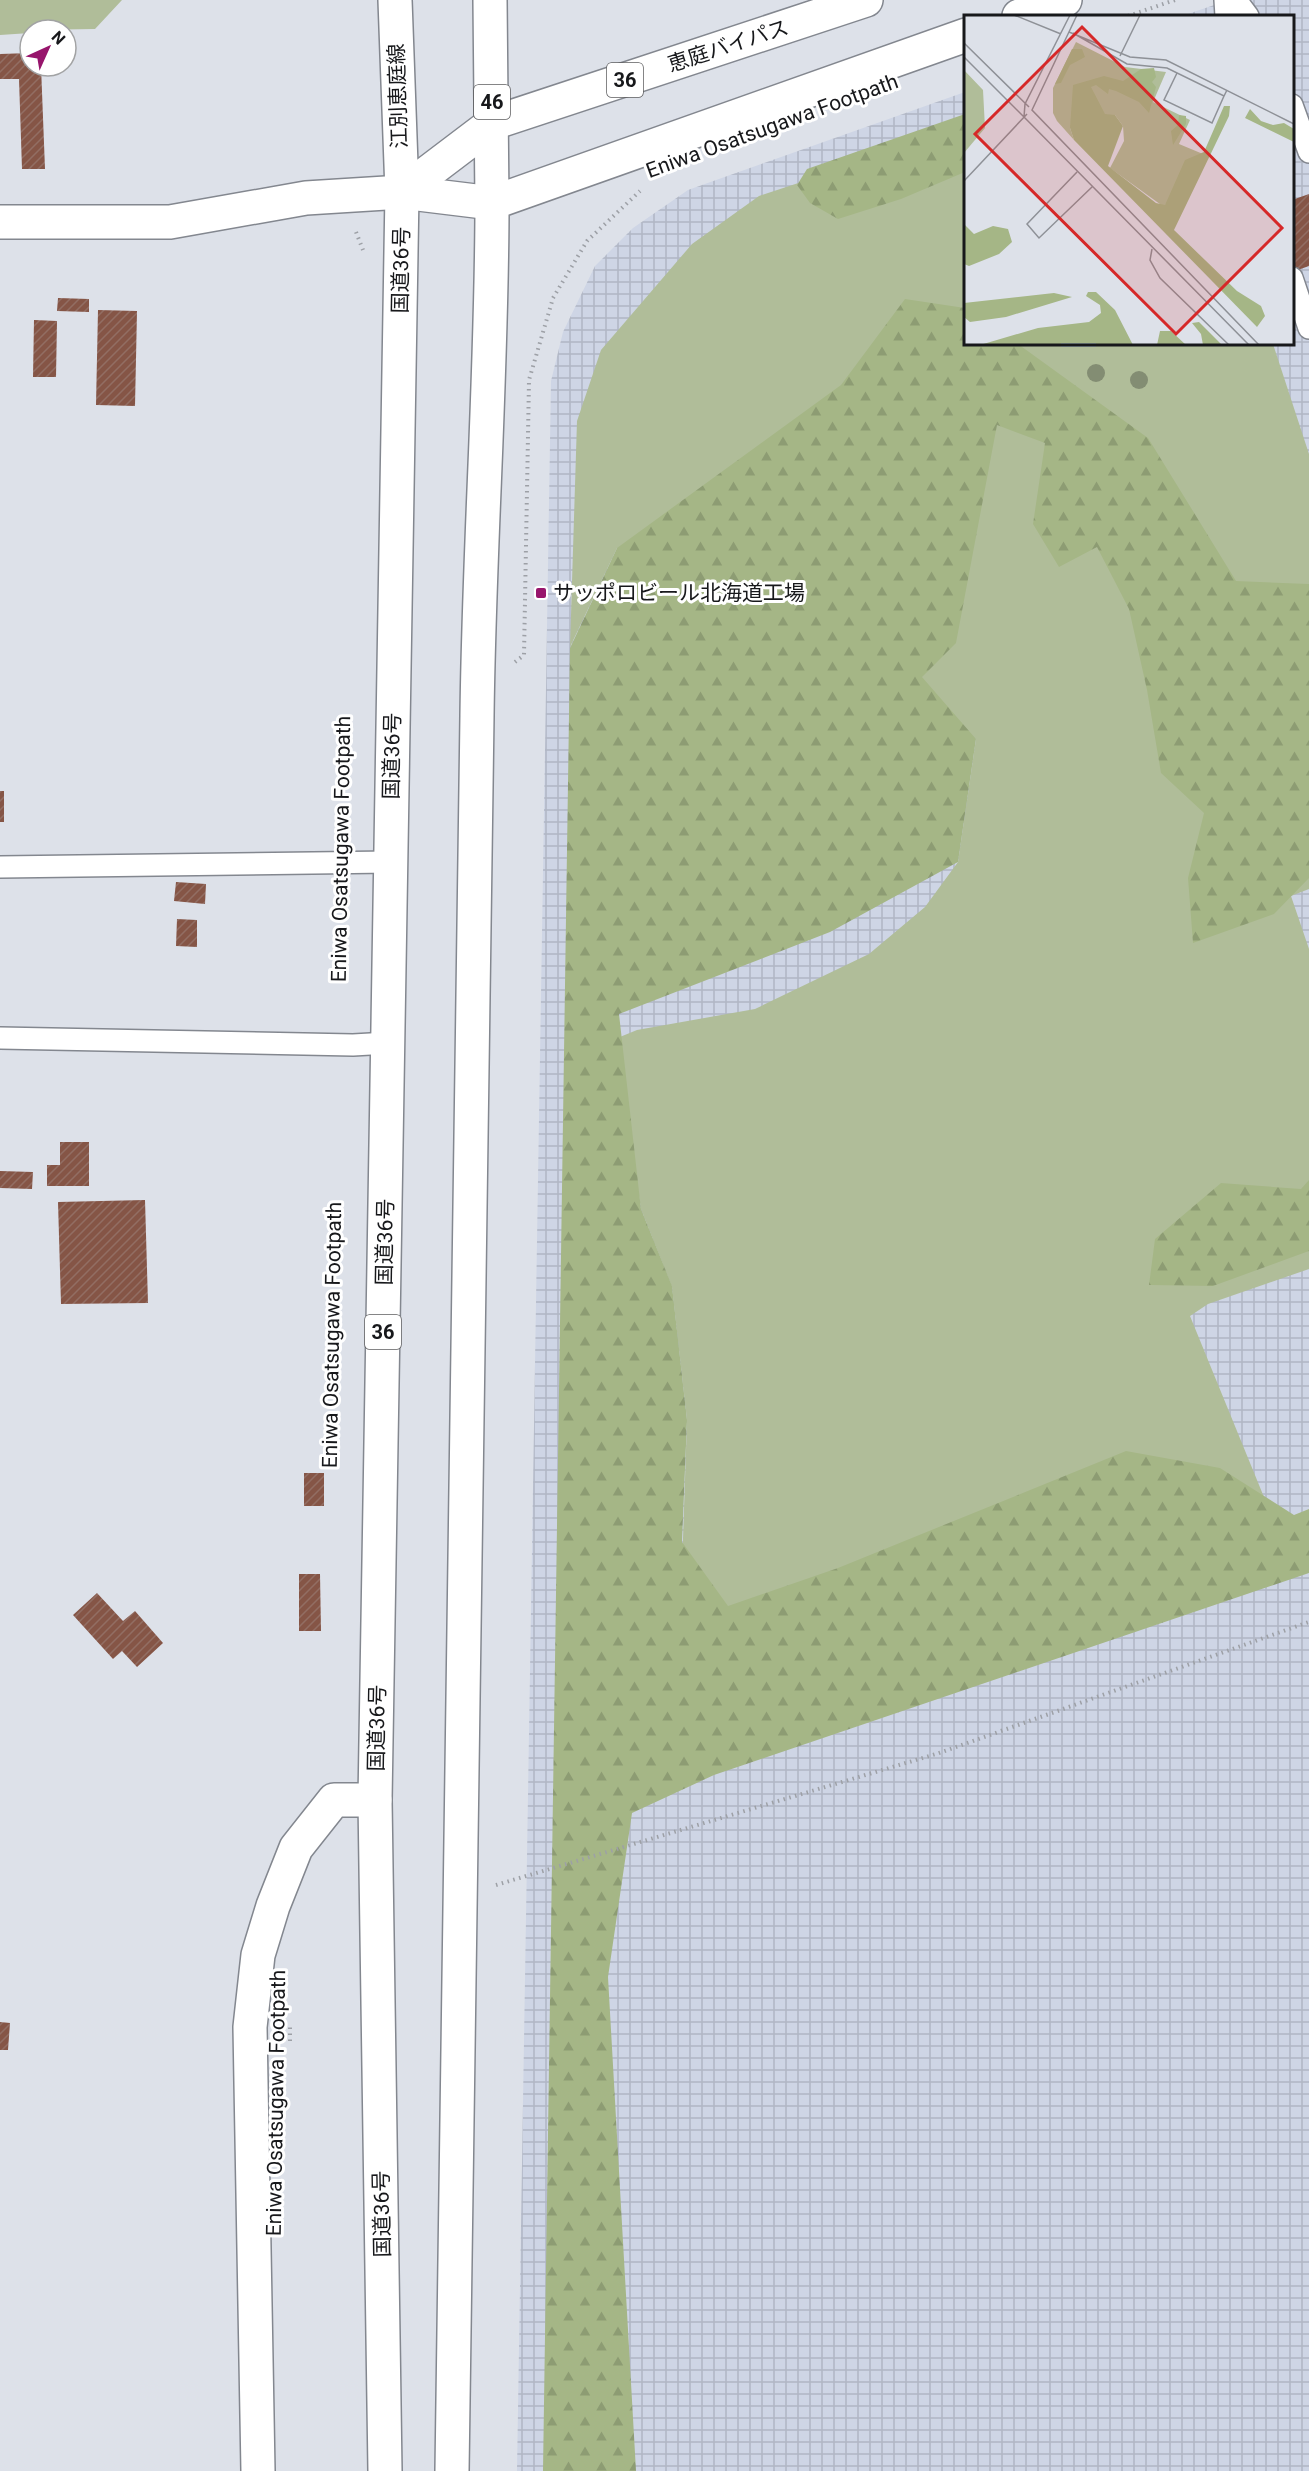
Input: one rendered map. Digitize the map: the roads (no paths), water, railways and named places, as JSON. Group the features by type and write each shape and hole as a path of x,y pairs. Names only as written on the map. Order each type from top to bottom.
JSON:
{"main road":[{"name":"江別恵庭線","path":"395,0 402,192"},
{"name":"46","path":"490,0 492,203"},
{"name":"恵庭バイパス","path":"402,192 493,123 866,0"},
{"path":"1022,15 1065,0"},
{"path":"0,222 170,222 306,198 402,192 492,203 964,37"},
{"name":"国道36号","path":"385,2471 375,1800 402,192"},
{"path":"452,2471 458,1897 477,688 492,317 492,203"},
{"path":"258,2471 250,2027 258,1955 273,1906 296,1848 334,1800 375,1800"}],"lane":[{"path":"1225,0 1226,15"},
{"path":"1236,0 1247,15"},
{"path":"1294,108 1309,152"},
{"path":"1294,281 1309,328"},
{"path":"0,867 391,862"},
{"path":"0,1038 353,1045 388,1043"}],"place":[{"name":"サッポロビール北海道工場","path":"541,593"}]}
